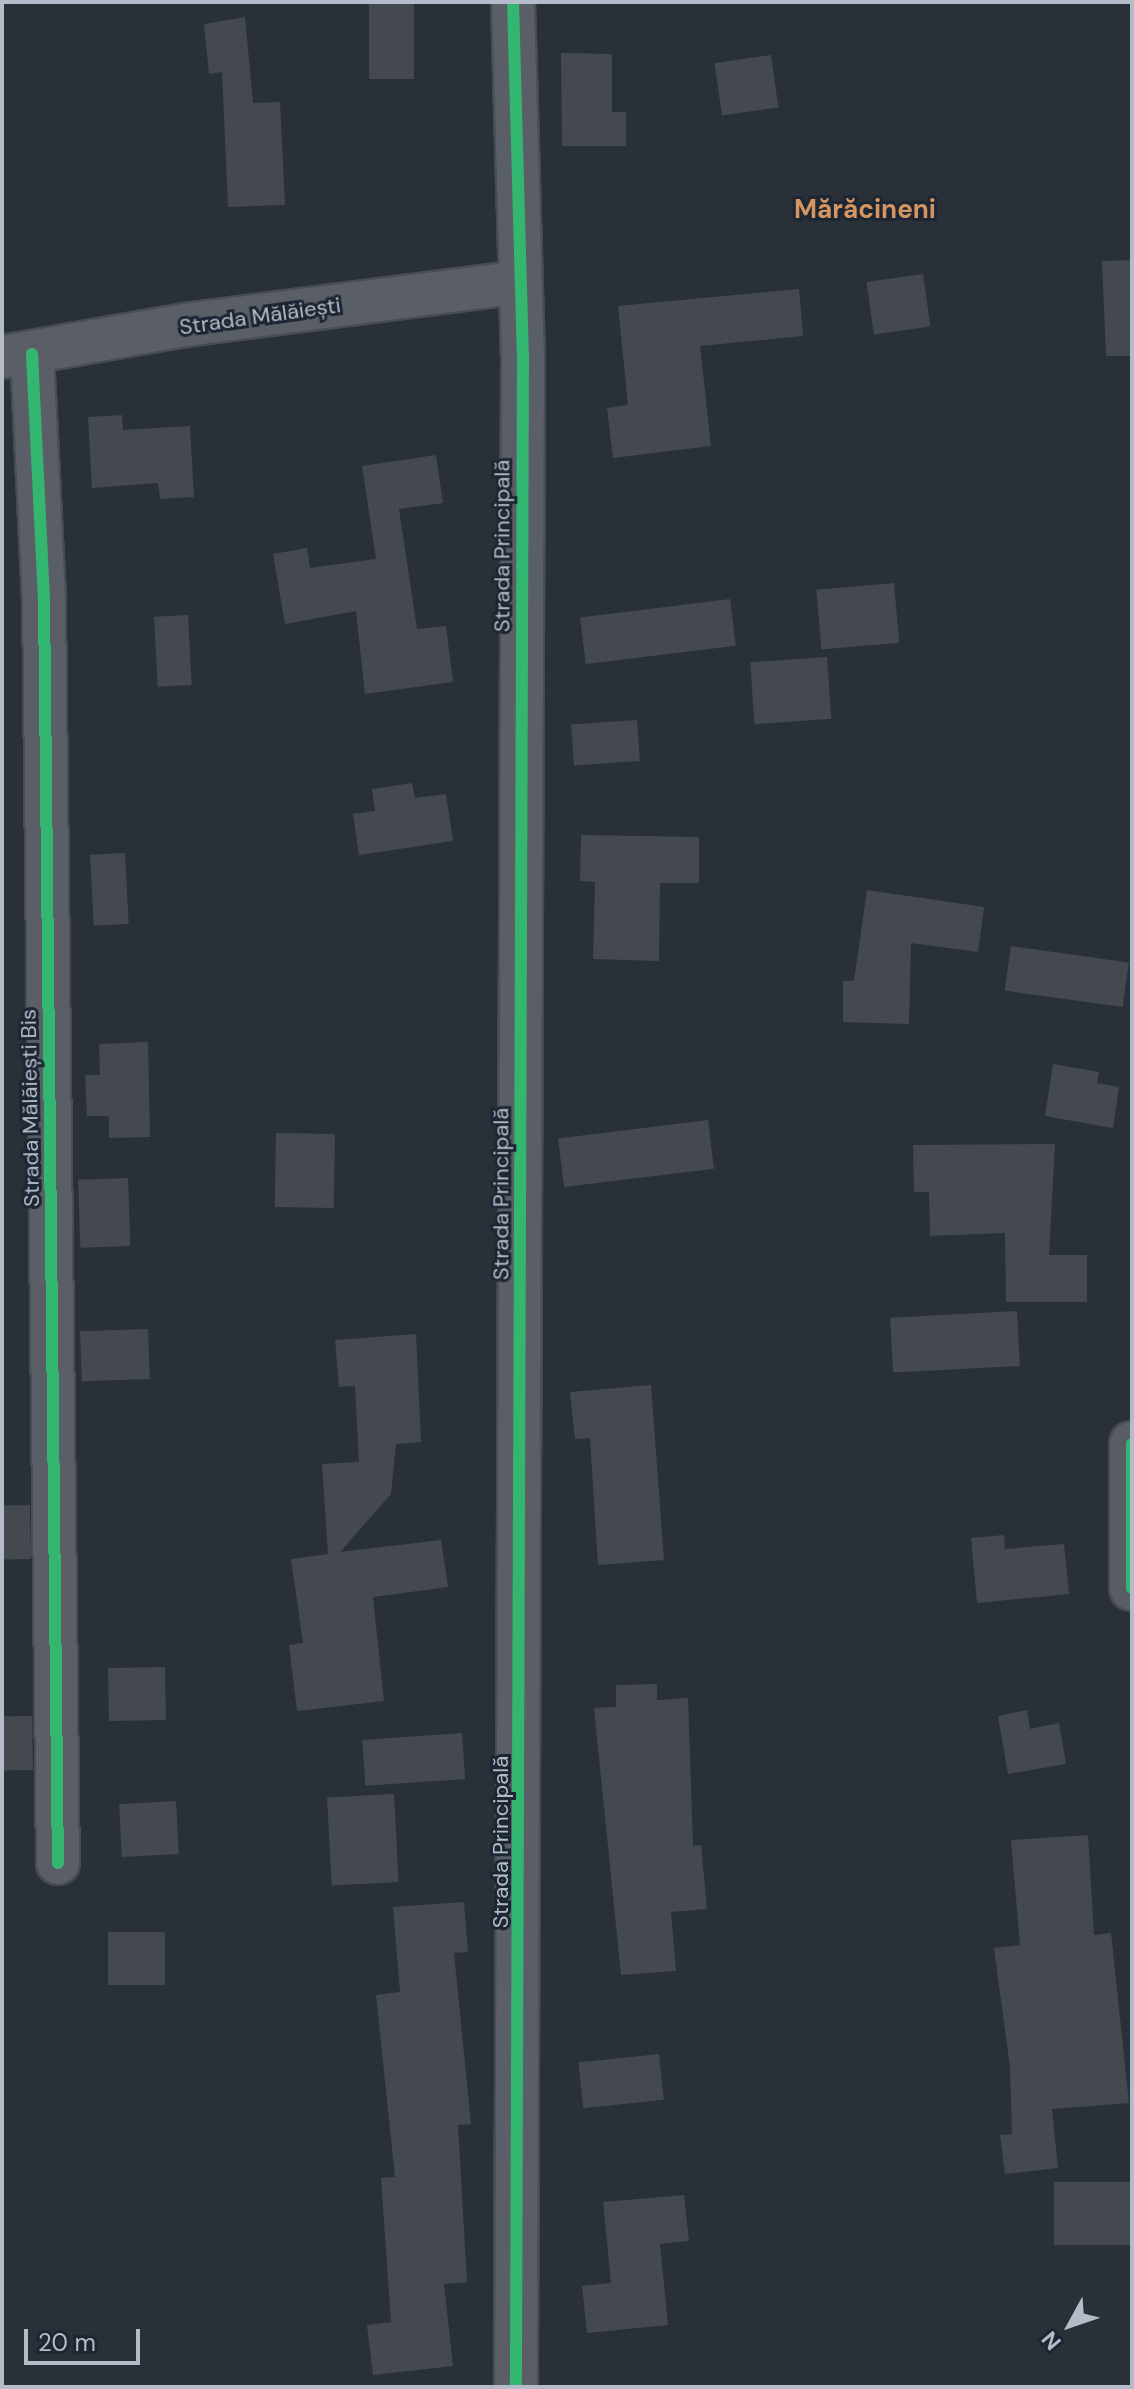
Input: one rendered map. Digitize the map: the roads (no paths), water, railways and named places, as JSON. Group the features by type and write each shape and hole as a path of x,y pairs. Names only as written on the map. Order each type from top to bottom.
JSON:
{"main road":[{"path":"1132,1444 1132,1588"}],"street":[{"name":"Strada Principală","path":"513,2 519,282 516,2387"},
{"name":"Strada Mălăiești","path":"17,356 185,325 519,282"},
{"name":"Strada Mălăiești Bis","path":"17,356 44,598 58,1863"}],"district":[{"name":"Mărăcineni","path":"865,210"}]}
